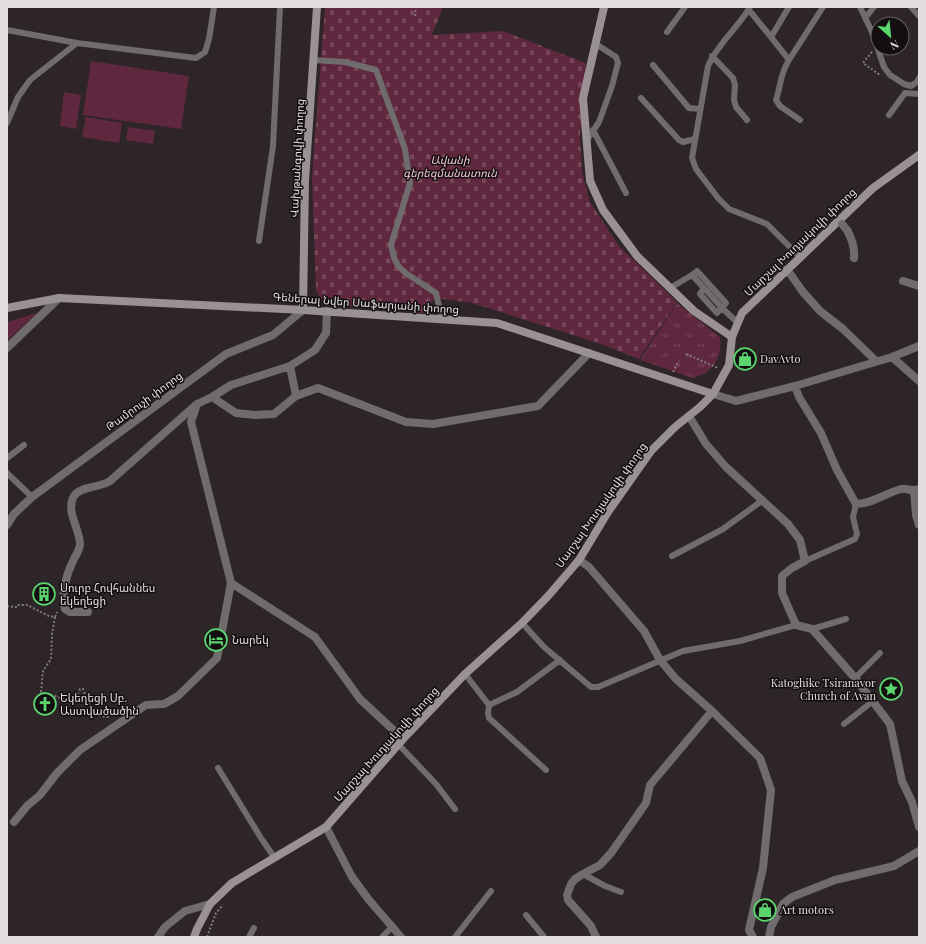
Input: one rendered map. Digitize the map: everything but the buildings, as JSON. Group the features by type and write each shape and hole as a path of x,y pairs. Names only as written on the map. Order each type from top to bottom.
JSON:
{"street":[{"name":"Վախթանգովի փողոց","path":"303,310 305,181 317,7"},
{"path":"604,7 583,98 590,181 603,210 637,256 694,311 732,337"},
{"name":"Մարշալ Խուդյակովի փողոց","path":"194,937 210,904 232,883 274,857 326,828 400,741 465,674 522,623 549,595 579,560 608,512 651,451 675,427 700,407 713,394 729,364 732,337 742,313 800,257 842,225 873,188 919,155"},
{"path":"842,225 853,244 855,252 854,258"},
{"path":"786,270 820,311 843,329 876,361"},
{"path":"903,281 919,286"},
{"path":"7,348 59,298"},
{"name":"Գեներալ Նվեր Սաֆարյանի փողոց","path":"7,308 21,304 59,298 327,311 496,323 713,394"},
{"name":"Թամրուչի փողոց","path":"7,525 14,514 32,497 226,354 273,335 303,310"},
{"path":"88,612 70,612 65,609 63,596 69,571 80,545 72,513 74,496 84,489 104,485 197,404 232,385 290,366 315,350 326,333 327,311"},
{"path":"713,394 736,401 795,386 892,357 919,346"},
{"path":"212,397 236,413 255,415 274,414 296,396 318,388 406,422 434,424 538,406 590,353"},
{"path":"892,357 919,381"},
{"path":"290,366 296,396"},
{"path":"795,386 799,397 821,433 837,470 856,504 875,500 901,489 916,490 916,515 919,525"},
{"path":"14,822 27,806 40,795 70,759 80,750 146,705 164,704 178,696 217,658 231,583 191,422 197,404"},
{"path":"688,416 706,444 726,467 788,524 800,540 805,561 792,568 782,576 782,593 796,625 812,629 855,678 890,724 902,781 912,802 919,826"},
{"path":"579,560 589,567 644,631 660,660 676,679 712,711 760,758 771,790 763,868 749,930 753,937"},
{"path":"231,583 315,637 360,699 400,741"},
{"path":"596,937 592,926 568,900 567,897 571,884 575,879 600,865 611,853 646,803 650,785 712,711"},
{"path":"326,828 352,877 369,900 401,937"},
{"path":"769,937 771,927 783,904 792,897 835,880 894,866 919,851"},
{"path":"158,937 165,927 185,911 210,904"}],"lane":[{"path":"7,30 77,43 196,58 205,52 209,39 214,7"},
{"path":"259,241 273,146 280,7"},
{"path":"667,32 685,7"},
{"path":"772,37 789,7"},
{"path":"800,120 780,106 776,100 780,89 781,76 789,60 823,7"},
{"path":"860,7 866,17 884,67 890,75 904,84 911,86 917,82 919,78"},
{"path":"866,17 874,7"},
{"path":"911,7 919,16"},
{"path":"789,60 750,8 712,56 708,66 692,158 696,169 718,198 730,209 767,224 800,257"},
{"path":"7,123 18,97 30,80 77,43"},
{"path":"587,140 599,122 612,86 618,63 616,58 596,44"},
{"path":"712,56 733,78 735,86 734,100 736,107 747,120"},
{"path":"313,60 345,62 376,70 406,149 410,183 391,245 394,258 399,267 407,274 436,293 442,319"},
{"path":"653,65 689,108 700,109"},
{"path":"890,115 905,93 919,94"},
{"path":"641,98 679,140 683,142 695,139"},
{"path":"593,130 626,193"},
{"path":"670,288 697,271 726,303 717,313 700,293 704,288 692,275"},
{"path":"722,308 738,323"},
{"path":"7,458 24,445"},
{"path":"7,473 32,497"},
{"path":"672,556 723,529 763,500"},
{"path":"805,561 855,540 857,534 853,517 856,504"},
{"path":"812,629 846,619"},
{"path":"522,623 544,647 590,687 598,687 683,651 740,641 796,625"},
{"path":"855,678 880,653"},
{"path":"489,705 517,692 560,660"},
{"path":"465,674 489,705 489,718 546,770"},
{"path":"844,724 872,701"},
{"path":"400,741 455,809"},
{"path":"218,768 274,857"},
{"path":"583,874 605,886 622,892"},
{"path":"455,937 492,891"},
{"path":"526,915 544,937"},
{"path":"382,937 392,927"},
{"path":"249,937 254,928"}],"path":[{"path":"415,16 416,7"},
{"path":"686,354 726,372"},
{"path":"670,380 679,361"},
{"path":"64,603 55,617 52,634 51,659 43,671 41,692 71,702 75,699 80,689 83,690 88,703 100,716 108,717 114,727"},
{"path":"7,606 16,607 17,605 27,605 49,616 55,617"},
{"path":"207,937 216,913 225,903"}],"green space":[{"name":"Ավանի գերեզմանատուն","path":"325,7 443,7 432,35 503,31 586,63 580,137 582,172 590,202 619,246 677,302 639,359 598,343 472,303 435,298 423,313 325,304 316,291 312,177"},
{"path":"91,61 189,76 181,129 83,115"},
{"path":"64,92 81,95 76,129 60,126"},
{"path":"86,117 122,123 119,143 82,137"},
{"path":"128,127 155,131 153,144 126,140"},
{"path":"677,303 720,337 720,351 715,363 706,373 693,378 640,360"},
{"path":"37,313 7,341 7,322"}],"place":[{"name":"DavAvto","path":"745,359"},
{"name":"Սուրբ Հովհաննես եկեղեցի","path":"44,594"},
{"name":"Նարեկ","path":"216,640"},
{"name":"Katoghike Tsiranavor Church of Avan","path":"891,689"},
{"name":"Եկեղեցի Սբ. Աստվածածին","path":"45,704"},
{"name":"Art motors","path":"765,910"}]}
